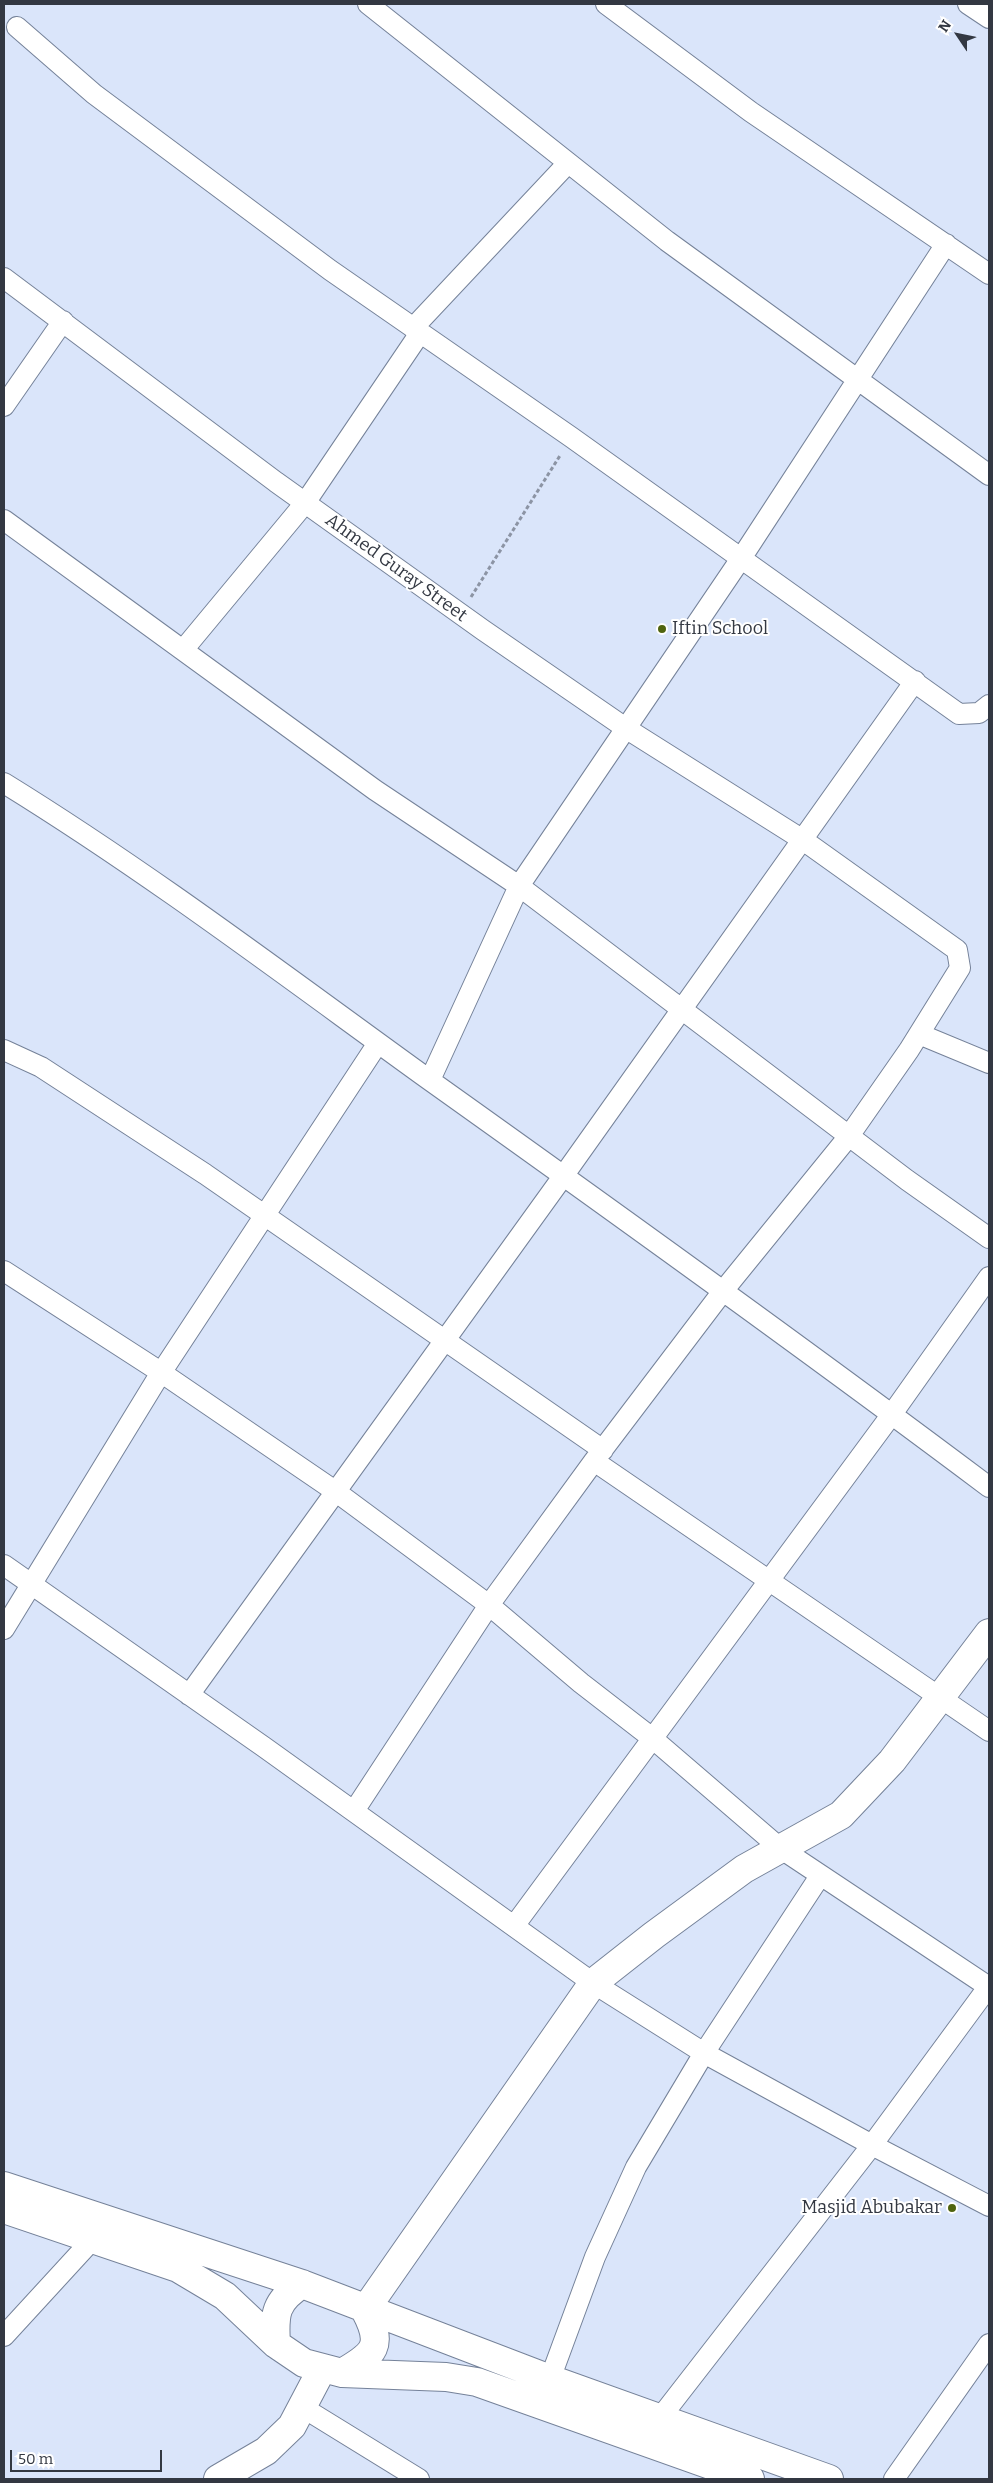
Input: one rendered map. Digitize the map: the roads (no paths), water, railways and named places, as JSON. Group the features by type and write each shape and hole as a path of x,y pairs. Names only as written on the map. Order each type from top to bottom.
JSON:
{"main road":[{"path":"365,2310 593,1983 654,1935 744,1869 841,1815 892,1760 989,1633"},
{"path":"4,2186 302,2284 365,2310 550,2379 829,2479"},
{"path":"4,2209 178,2268 225,2296 276,2344 304,2363 332,2371 446,2377 477,2382 739,2477"},
{"path":"276,2344 274,2322 281,2301 302,2284"},
{"path":"218,2479 266,2451 292,2426 302,2407 332,2371 365,2360 374,2347 376,2330 365,2310"}],"street":[{"path":"368,4 667,241 989,476"},
{"path":"606,4 751,112 989,274"},
{"path":"968,4 989,18"},
{"path":"17,27 102,100 330,270 571,437 959,714 979,714 989,705"},
{"path":"183,650 305,503 417,330 568,163"},
{"path":"430,1080 520,886 742,558 946,244"},
{"name":"Ahmed Guray Street","path":"4,278 63,320 305,503 460,614 627,728 803,840 958,950 960,968 919,1034 849,1136 723,1291 598,1456 489,1605 354,1811"},
{"path":"4,406 63,320"},
{"path":"4,520 375,790 520,886 849,1136 989,1238"},
{"path":"189,1695 564,1175 915,681"},
{"path":"4,783 52,813 200,913 378,1043 564,1175 989,1486"},
{"path":"919,1034 989,1063"},
{"path":"4,1629 162,1373 378,1043"},
{"path":"4,1050 41,1067 265,1215 444,1340 767,1581 989,1731"},
{"path":"4,1271 162,1373 335,1492 489,1605 581,1683 652,1738 780,1848 989,1986 872,2145 660,2418"},
{"path":"514,1926 892,1414 989,1277"},
{"path":"4,1565 354,1811 593,1983 704,2053 872,2145 989,2206"},
{"path":"550,2379 595,2257 636,2167 704,2053 820,1876"},
{"path":"4,2336 92,2239"},
{"path":"894,2479 989,2344"},
{"path":"302,2407 419,2479"}],"place":[{"name":"Iftin School","path":"662,629"},
{"name":"Masjid Abubakar","path":"952,2208"}]}
